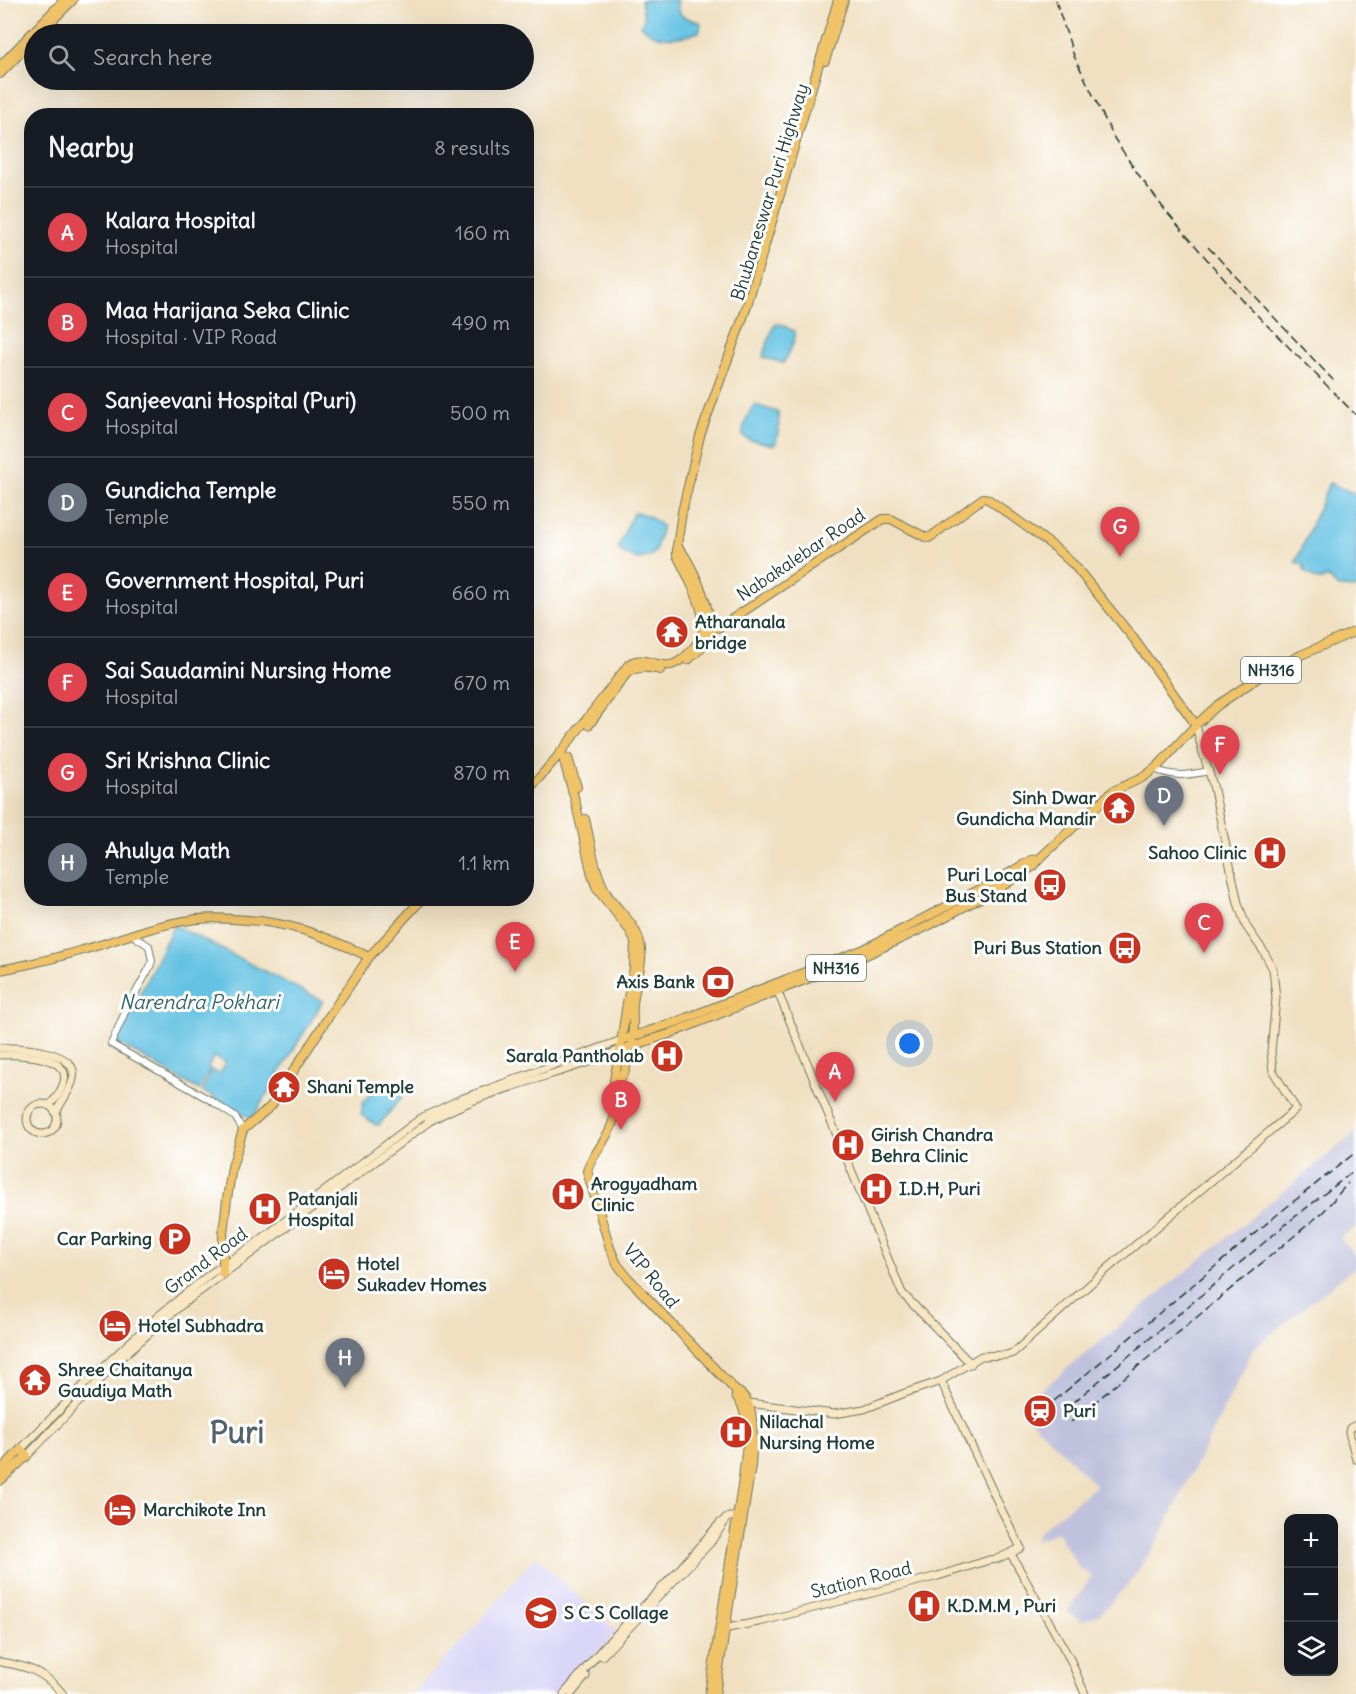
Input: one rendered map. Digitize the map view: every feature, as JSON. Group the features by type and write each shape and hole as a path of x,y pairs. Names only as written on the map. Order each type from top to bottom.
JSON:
{"main road":[{"name":"Bhubaneswar Puri Highway","path":"820,69 838,0"},
{"name":"Bhubaneswar Puri Highway","path":"696,587 677,555 677,546 683,506 700,436 718,389 724,384 739,345 802,128 844,0"},
{"path":"45,24 69,1"},
{"path":"47,24 57,12"},
{"path":"0,66 24,45"},
{"path":"0,74 24,45"},
{"name":"Nabakalebar Road","path":"706,630 720,627 730,621 883,519 891,519 929,538 983,498 988,499 1053,546 1074,564 1138,644 1196,725"},
{"path":"677,546 693,569 696,587 710,619 720,622 730,621"},
{"path":"534,784 609,699 631,667 671,669 681,666 700,649 708,636 703,620 704,609"},
{"path":"706,630 710,619"},
{"name":"NH316","path":"620,1050 669,1034 860,958 926,927 1001,887 1034,866 1113,791 1142,778 1154,769 1218,705 1260,676 1301,655 1356,632"},
{"path":"749,1403 834,1414 864,1409 941,1381 981,1356 1013,1353 1106,1270 1296,1109 1273,1071 1271,1059 1276,998 1273,969 1246,926 1238,903 1214,785 1196,725"},
{"path":"563,753 575,778 597,872 614,907"},
{"name":"NH316","path":"622,1040 862,950 974,893 1031,860 1039,859"},
{"path":"223,1274 223,1233 227,1199 232,1167 243,1130 271,1106 369,957 416,906"},
{"name":"VIP Road","path":"614,907 635,929 641,949 634,1001 633,1036 625,1071 615,1091"},
{"name":"VIP Road","path":"614,907 631,932 636,950 614,1080 616,1113 614,1122 587,1171 617,1264 736,1391 741,1393 749,1403 752,1419 752,1448 709,1694"},
{"path":"0,970 194,919 253,920 278,923 317,934 369,957"},
{"path":"777,990 902,1293 971,1364"},
{"name":"Grand Road","path":"0,1471 86,1383 157,1317 426,1115 461,1099 622,1040"},
{"path":"0,1048 38,1050 67,1060 72,1067 74,1079 56,1112"},
{"name":"Grand Road","path":"0,1481 123,1356 180,1306 435,1118 504,1090 620,1050"},
{"path":"0,1055 26,1056 54,1062 60,1066 63,1070 64,1083 49,1105"},
{"path":"49,1105 56,1112 58,1120 52,1130 43,1133 32,1130 28,1124 27,1117 35,1106 49,1105"},
{"path":"941,1381 1021,1548 1011,1554 1071,1661 1085,1694"},
{"name":"VIP Road","path":"736,1391 746,1419 747,1444 740,1517"},
{"path":"1356,1425 1350,1428 1349,1432 1356,1459"},
{"path":"21,1449 27,1456"},
{"path":"564,1694 609,1642 720,1523 729,1517 740,1517"},
{"path":"571,1694 603,1655 710,1544 725,1520"},
{"name":"Station Road","path":"721,1632 938,1576 1011,1554"},
{"name":"VIP Road","path":"715,1694 721,1632"},
{"path":"0,1662 30,1668 56,1686 63,1694"}],"street":[{"path":"1154,769 1178,776 1209,771"},
{"path":"131,934 149,946 152,961 111,1044 210,1100 235,1117 243,1130"}],"shaded area":[{"path":"1356,1132 1356,1227 1340,1238 1356,1257 1356,1266 1254,1348 1159,1539 1131,1581 1100,1614 1082,1621 1067,1612 1092,1576 1079,1568 1057,1532 1034,1541 1039,1531 1096,1486 1019,1408"},
{"name":"S C S Collage","path":"535,1556 617,1632 557,1694 418,1694 413,1692 464,1640"}],"water":[{"path":"641,0 677,0 680,14 700,22 699,32 669,38 654,35 641,26 644,19"},
{"path":"776,324 781,324 795,332 793,344 783,363 763,357"},
{"path":"755,405 778,412 779,427 774,445 750,440 743,436 746,420"},
{"path":"1329,483 1356,494 1356,589 1338,588 1327,577 1317,580 1304,571 1304,565 1296,562"},
{"path":"633,513 650,517 662,526 655,552 649,557 638,559 618,548"},
{"name":"Narendra Pokhari","path":"174,925 323,1001 252,1119 202,1091 212,1070 220,1074 225,1062 213,1057 208,1068 210,1069 199,1090 116,1042"},
{"path":"381,1082 401,1091 402,1097 379,1125 376,1125 361,1115 363,1102"}],"railway":[{"path":"1056,0 1074,56 1114,138 1138,174 1168,214 1243,301 1356,415"},
{"path":"1208,247 1333,380"},
{"path":"1054,1401 1356,1152"},
{"path":"1063,1411 1291,1220 1356,1169"},
{"path":"1071,1422 1323,1212 1348,1183"}],"place":[{"name":"Sri Krishna Clinic","path":"1120,557"},
{"name":"Atharanala bridge","path":"672,632"},
{"name":"Sai Saudamini Nursing Home","path":"1220,775"},
{"name":"Sinh Dwar Gundicha Mandir","path":"1119,808"},
{"name":"Gundicha Temple","path":"1164,826"},
{"name":"Sahoo Clinic","path":"1270,853"},
{"name":"Puri Local Bus Stand","path":"1050,885"},
{"name":"Puri Bus Station","path":"1125,948"},
{"name":"Sanjeevani Hospital (Puri)","path":"1204,953"},
{"name":"Government Hospital, Puri","path":"515,972"},
{"name":"Axis Bank","path":"718,982"},
{"name":"Sarala Pantholab","path":"667,1056"},
{"name":"Shani Temple","path":"284,1087"},
{"name":"Kalara Hospital","path":"835,1102"},
{"name":"Maa Harijana Seka Clinic","path":"621,1130"},
{"name":"Girish Chandra Behra Clinic","path":"848,1145"},
{"name":"I.D.H, Puri","path":"876,1189"},
{"name":"Arogyadham Clinic","path":"568,1194"},
{"name":"Patanjali Hospital","path":"265,1209"},
{"name":"Car Parking","path":"175,1239"},
{"name":"Hotel Sukadev Homes","path":"334,1274"},
{"name":"Hotel Subhadra","path":"115,1326"},
{"name":"Shree Chaitanya Gaudiya Math","path":"35,1380"},
{"name":"Ahulya Math","path":"345,1388"},
{"name":"Puri","path":"1040,1411"},
{"name":"Nilachal Nursing Home","path":"736,1432"},
{"name":"Marchikote Inn","path":"120,1510"},
{"name":"K.D.M.M , Puri","path":"924,1606"},
{"name":"S C S Collage","path":"541,1613"}],"district":[{"name":"Puri","path":"237,1433"}]}
